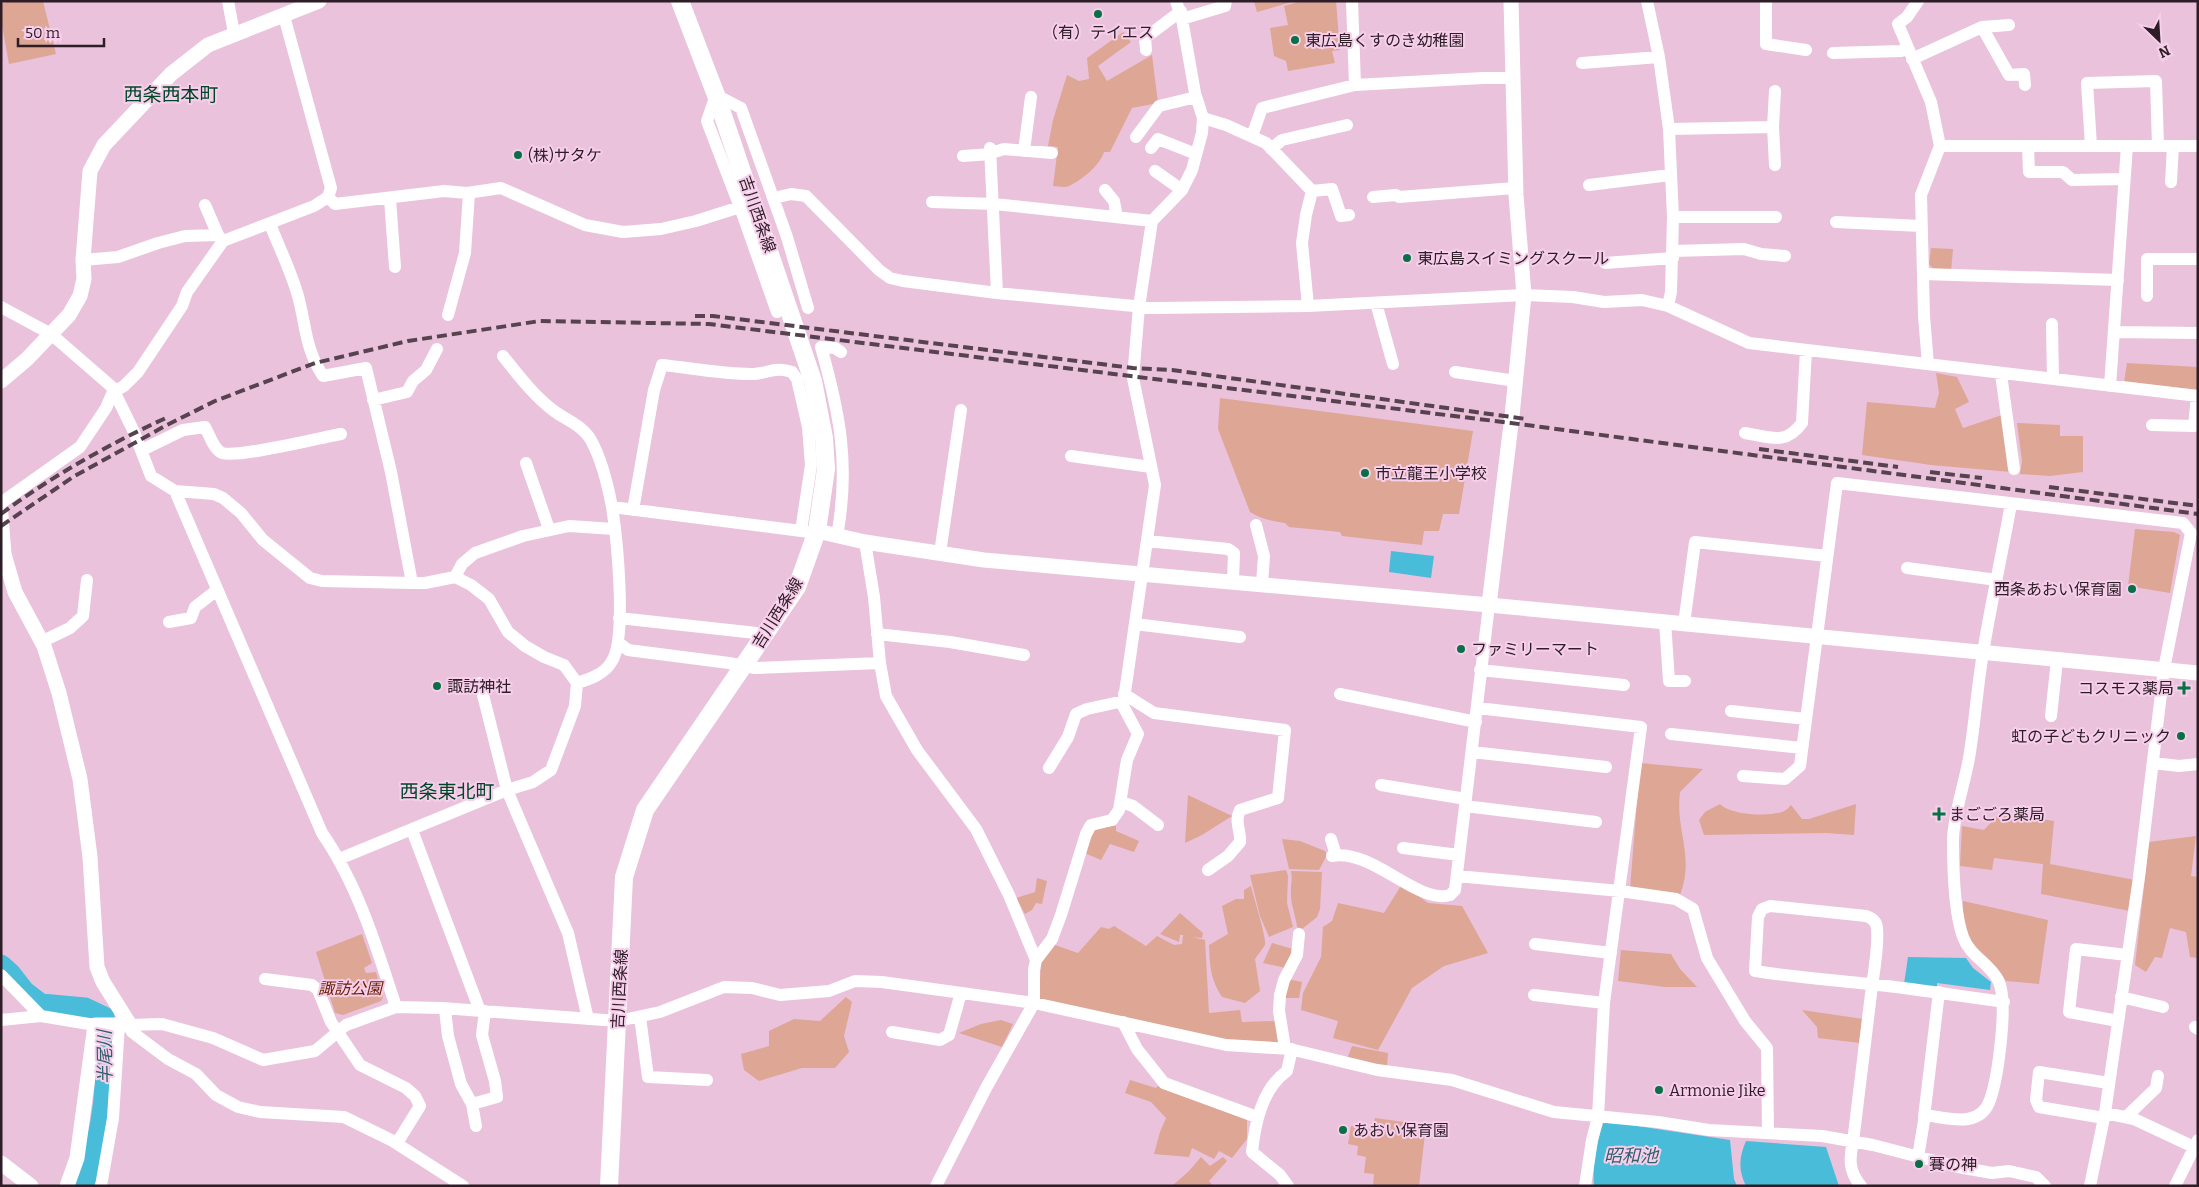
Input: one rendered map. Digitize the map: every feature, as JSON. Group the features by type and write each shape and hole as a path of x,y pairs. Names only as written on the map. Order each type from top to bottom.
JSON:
{"main road":[{"name":"吉川西条線","path":"608,1186 624,877 645,810 797,588 809,531 826,469 820,412 811,373 716,95 680,1"}],"street":[{"path":"228,1 234,33"},
{"path":"1,381 69,315 80,296 84,279 83,260 90,171 104,145 171,74 208,45 234,33 284,16 319,1"},
{"path":"1146,50 1145,38 1180,10 1225,6 1226,1"},
{"path":"1352,1 1355,85"},
{"path":"1330,840 1334,855 1351,855 1396,876 1420,891 1436,897 1450,895 1455,890 1516,381 1524,295 1515,188 1511,1"},
{"path":"1647,1 1659,57 1668,129 1673,217 1671,292 1668,306"},
{"path":"1766,1 1766,44 1806,50"},
{"path":"1918,1 1907,16 1898,24 1931,102 1940,146 1922,188 1924,316 1928,364"},
{"path":"936,1186 986,1088 1034,1003 1034,970 1036,960 1052,939 1062,915 1086,834 1091,825 1112,820 1119,810 1127,760 1138,734 1123,706 1155,485 1133,378 1139,307 1152,221 1182,190 1192,170 1202,133 1203,118 1196,97 1180,10"},
{"path":"83,260 118,257 185,236 221,238 270,224 314,206 328,197 330,188 284,16"},
{"path":"1832,52 1901,51 1910,54 1982,27 2009,25"},
{"path":"1982,27 2009,75 2024,74 2025,85"},
{"path":"1582,63 1659,57"},
{"path":"1252,136 1262,108 1355,85 1512,78"},
{"path":"2090,146 2087,83 2156,81 2158,146"},
{"path":"1775,92 1775,165"},
{"path":"777,312 707,121 716,95 742,108 774,198 808,308"},
{"path":"1024,151 1031,97"},
{"path":"1136,137 1159,106 1196,97"},
{"path":"1203,118 1226,125 1266,143 1312,191"},
{"path":"1272,149 1282,140 1347,125"},
{"path":"1668,129 1774,127"},
{"path":"1151,148 1158,140 1196,154"},
{"path":"1940,146 2198,146"},
{"path":"2028,146 2029,172 2063,172 2072,180 2124,179"},
{"path":"2110,386 2127,146"},
{"path":"2171,182 2172,146"},
{"path":"963,156 1004,149 1052,153"},
{"path":"991,152 995,204 997,293"},
{"path":"1155,171 1182,190"},
{"path":"1589,185 1670,175"},
{"path":"328,197 335,204 390,199 444,191 469,193 501,188 585,225 623,232 661,229 696,221 740,207"},
{"path":"1373,197 1396,195 1399,197 1515,188"},
{"path":"1312,191 1332,189 1341,216 1349,215"},
{"path":"1105,190 1114,201 1117,218"},
{"path":"1308,306 1302,243 1312,191"},
{"path":"448,315 464,253 469,193"},
{"path":"774,198 791,194 806,196 879,270 890,278 997,293 1139,307 1308,306 1524,295 1573,297 1604,302 1642,300 1668,306 1749,343 2198,396 2194,426 2152,425"},
{"path":"390,199 395,267"},
{"path":"932,202 995,204 1152,221"},
{"path":"205,205 221,238"},
{"path":"1673,217 1776,217"},
{"path":"1836,222 1922,226"},
{"path":"270,224 298,295 308,348 323,376 366,368 391,472 412,583"},
{"path":"1,503 80,447 113,392 124,386 138,372 182,306 187,292 221,238"},
{"path":"1605,264 1673,254 1744,249 1761,254 1785,256"},
{"path":"2147,296 2146,259 2198,259"},
{"path":"768,285 799,274"},
{"path":"1923,274 2118,280"},
{"path":"1376,303 1393,364"},
{"path":"1,307 51,334 112,387 142,450 151,476 175,491 214,494 223,498 241,513 263,540 310,578 322,581 425,583 455,577 471,585 489,599 508,632 544,658 564,666 577,683 575,706 551,770 533,782 507,790 340,859"},
{"path":"2052,324 2053,380"},
{"path":"2114,332 2198,333"},
{"path":"837,536 844,471 843,448 835,400 821,347 835,348 840,352"},
{"path":"373,400 407,392 413,381 426,370 438,349"},
{"path":"1745,433 1782,439 1795,432 1802,423 1806,350"},
{"path":"503,356 522,381 555,411 576,424 592,441 612,507 619,643 612,662 595,677 577,683"},
{"path":"633,510 654,390 662,365 751,374 783,369 792,372 794,376 808,427 811,465 809,531"},
{"path":"794,376 826,366"},
{"path":"1455,372 1516,381"},
{"path":"2001,374 2014,469"},
{"path":"940,553 961,410"},
{"path":"142,450 183,430 205,427 217,450 240,453 342,434"},
{"path":"1071,456 1151,467"},
{"path":"526,463 549,529"},
{"path":"1743,776 1785,779 1800,766 1837,483 2183,523 2191,533 2164,669 2128,956 2104,1116 2090,1186"},
{"path":"175,491 322,833 340,859 377,948 396,1008"},
{"path":"1924,1117 1925,1115 1961,1120 1975,1119 1985,1110 1990,1100 1998,1055 2004,1002 1998,980 1970,952 1959,927 1953,837 1969,757 1983,653 2011,504"},
{"path":"612,507 809,531 865,542 984,560 1816,635 2198,673"},
{"path":"1,515 4,554 15,592 41,642 59,693 80,779 90,857 97,967 124,1025 168,1059 196,1074 216,1095 238,1107 260,1112 344,1117 397,1143 463,1186"},
{"path":"1256,524 1264,556 1262,584"},
{"path":"455,577 462,564 475,553 549,529 585,526 614,529"},
{"path":"1147,541 1228,549 1234,553 1233,581"},
{"path":"865,542 886,696 917,750 976,829 1009,894 1036,960"},
{"path":"1684,624 1695,542 1827,556"},
{"path":"1907,568 1997,580"},
{"path":"41,642 70,628 83,616 87,580"},
{"path":"169,622 191,618 195,607 217,590"},
{"path":"619,618 765,634"},
{"path":"1665,622 1669,681 1685,681"},
{"path":"1135,624 1240,637"},
{"path":"878,634 950,642 1024,655"},
{"path":"619,643 628,650 729,663 743,667 880,663"},
{"path":"2051,716 2057,660"},
{"path":"1480,670 1624,685"},
{"path":"480,683 507,790 568,933 588,1019"},
{"path":"1340,694 1476,722"},
{"path":"1049,768 1068,737 1076,714 1124,697 1154,713 1286,730 1278,798 1254,804 1240,810 1237,816 1240,842 1228,856 1208,870"},
{"path":"1478,708 1641,727 1604,1003 1598,1117 1592,1140 1586,1186"},
{"path":"1731,711 1806,719"},
{"path":"1671,734 1802,748"},
{"path":"1472,752 1606,767"},
{"path":"2153,762 2178,766 2198,764"},
{"path":"1381,785 1465,803 1596,822"},
{"path":"1121,802 1133,806 1158,825"},
{"path":"412,830 482,1011 482,1035 495,1081 497,1097 472,1104"},
{"path":"1403,848 1459,855"},
{"path":"1457,876 1676,899 1693,909 1708,958 1745,1021 1767,1048 1768,1133"},
{"path":"1862,1186 1851,1168 1850,1156 1853,1142 1872,984 1878,930 1871,918 1770,906 1762,909 1758,917 1756,971 1872,984 1939,992 2004,1002"},
{"path":"1288,1186 1280,1175 1252,1152 1257,1117 1277,1079 1287,1071 1288,1049 1279,1011 1280,995 1284,980 1297,955 1299,934"},
{"path":"1535,944 1611,953"},
{"path":"2118,1021 2069,1012 2076,949 2128,956"},
{"path":"1,975 42,1016"},
{"path":"265,979 312,985 318,990 331,1022 360,1065 406,1088 415,1096 420,1106 397,1143"},
{"path":"1,1020 42,1016 95,1024 162,1024 213,1038 264,1060 315,1051 346,1025 396,1008 482,1011 618,1021 660,1012 724,987 752,988 780,995 829,992 854,981 882,982 1034,1003 1226,1045 1288,1049 1377,1070 1452,1080 1554,1112 1658,1122 1709,1130 1822,1136 1918,1157 1958,1168 1992,1173 2009,1171 2036,1178 2045,1186"},
{"path":"1918,1157 1939,992"},
{"path":"892,1032 940,1040 949,1035 961,993"},
{"path":"1534,995 1604,1003"},
{"path":"2121,997 2163,1007"},
{"path":"445,1009 448,1036 461,1084 472,1104 476,1126"},
{"path":"640,1017 648,1077 707,1080"},
{"path":"1123,1022 1137,1049 1164,1083 1257,1117"},
{"path":"67,1186 77,1158 95,1024"},
{"path":"101,1186 113,1118 124,1025"},
{"path":"2109,1083 2039,1072 2036,1100 2039,1107 2134,1119 2197,1145 2175,1186"},
{"path":"2126,1117 2156,1088 2158,1076"},
{"path":"1,1163 31,1186"}],"green space":[{"path":"10,1 43,1 56,54 9,64 1,20 1,4"},
{"path":"1254,1 1292,1 1292,2 1257,12"},
{"path":"1336,1 1340,50 1332,51 1335,63 1288,71 1286,61 1274,56 1270,28 1288,25 1284,6 1298,2"},
{"path":"1123,32 1131,42 1098,66 1107,81 1152,55 1158,103 1132,108 1110,152 1104,152 1095,167 1069,186 1053,186 1058,147 1048,146 1053,120 1067,75 1079,81 1089,79 1087,58"},
{"path":"1931,248 1953,249 1951,271 1936,272 1929,264"},
{"path":"2127,363 2198,367 2198,390 2124,382"},
{"path":"1936,373 1957,377 1969,402 1955,409 1963,428 2002,415 2011,472 1931,465 1862,455 1867,402 1935,408 1939,393"},
{"name":"市立龍王小学校","path":"1220,398 1473,431 1459,514 1443,514 1439,531 1424,531 1422,545 1342,536 1340,532 1289,527 1285,523 1254,514 1250,512 1218,429"},
{"path":"2017,423 2060,425 2060,436 2083,436 2083,472 2050,476 2020,474 2022,461"},
{"path":"2135,529 2174,532 2180,535 2170,593 2128,586"},
{"path":"1640,763 1703,769 1680,792 1680,819 1686,868 1680,895 1630,889"},
{"path":"1188,795 1232,816 1202,835 1185,843"},
{"path":"1720,804 1732,811 1759,815 1776,814 1786,810 1791,805 1802,819 1809,819 1856,804 1854,835 1826,833 1704,835 1699,820 1705,812"},
{"path":"2005,814 2054,821 2050,864 2135,880 2130,911 2041,894 2043,864 1994,858 1992,870 1960,866 1962,826 1984,830 1998,815"},
{"path":"1093,826 1116,826 1116,831 1139,841 1134,852 1110,844 1101,860 1082,852"},
{"path":"2196,836 2191,876 2198,877 2198,958 2190,957 2186,932 2170,928 2162,958 2155,957 2146,972 2135,965 2149,842"},
{"path":"1282,839 1300,841 1325,851 1327,855 1319,870 1289,869"},
{"path":"1286,870 1288,876 1287,903 1293,927 1269,937 1260,916 1250,875"},
{"path":"1291,871 1322,872 1320,909 1317,917 1302,929 1297,927 1292,903"},
{"path":"1037,878 1047,881 1042,904 1036,903 1032,910 1025,914 1016,898 1035,892"},
{"path":"1402,884 1428,903 1462,906 1488,953 1444,966 1412,988 1378,1050 1333,1038 1338,1021 1301,1010 1303,993 1321,957 1323,927 1332,921 1338,903 1384,913"},
{"path":"1251,886 1265,945 1255,959 1260,991 1245,1003 1222,997 1211,972 1209,945 1228,934 1222,906 1236,899 1244,899 1244,890"},
{"path":"1963,901 2048,920 2039,984 2006,981 1979,954 1968,940"},
{"path":"1180,913 1203,933 1202,938 1192,937 1205,940 1209,1013 1240,1010 1242,1022 1276,1021 1281,1045 1227,1043 1039,999 1041,961 1052,944 1078,953 1101,927 1109,929 1114,926 1146,946 1157,936 1174,945 1182,944 1183,935 1180,935 1179,942 1160,934"},
{"name":"諏訪公園","path":"362,934 372,963 364,968 366,973 376,972 383,997 381,1001 343,1015 335,1013 316,952"},
{"path":"1272,943 1293,949 1286,968 1263,963"},
{"path":"1621,950 1671,954 1680,969 1697,987 1665,987 1618,981"},
{"path":"1288,979 1302,982 1299,998 1284,998"},
{"path":"846,997 852,1002 844,1036 849,1052 835,1068 802,1068 759,1081 744,1070 741,1054 769,1046 769,1031 794,1019 820,1021"},
{"path":"1802,1010 1863,1019 1860,1043 1818,1038 1817,1027"},
{"path":"1001,1020 1013,1024 1002,1047 959,1033 981,1024"},
{"path":"1352,1046 1388,1053 1387,1067 1347,1059"},
{"path":"1130,1080 1156,1088 1158,1086 1247,1120 1247,1139 1232,1158 1219,1151 1214,1159 1192,1148 1189,1157 1154,1154 1166,1118 1151,1102 1125,1093"},
{"path":"1375,1118 1426,1125 1419,1186 1373,1186 1374,1174 1364,1173 1366,1157 1357,1155 1358,1146 1348,1144 1351,1126 1372,1129"},
{"path":"1201,1157 1210,1166 1223,1157 1227,1161 1209,1181 1213,1186 1172,1186 1189,1171"}],"water":[{"path":"1391,551 1434,556 1431,578 1389,572"},
{"path":"1908,957 1966,958 1973,968 1991,982 1990,990 1937,983 1937,988 1904,984"},
{"name":"昭和池","path":"1604,1121 1730,1140 1734,1179 1737,1186 1594,1186 1596,1153"},
{"path":"1746,1141 1826,1147 1839,1186 1746,1186 1740,1164"}],"waterway":[{"name":"半尾川","path":"1,965 24,991 41,1004 85,1008 104,1017 106,1060 104,1103 96,1144 83,1186"}],"railway":[{"path":"695,316 713,316 1133,368 1172,370 1526,419"},
{"path":"1,526 73,477 165,426 215,401 315,363 408,341 540,321 709,324 1511,423 2198,514"},
{"path":"1,514 81,462 166,418"},
{"path":"1759,449 1898,467"},
{"path":"1930,472 1982,478"},
{"path":"2049,487 2198,506"}],"place":[{"name":"（有）テイエス","path":"1098,14"},
{"name":"東広島くすのき幼稚園","path":"1295,40"},
{"name":"(株)サタケ","path":"518,155"},
{"name":"東広島スイミングスクール","path":"1407,258"},
{"name":"市立龍王小学校","path":"1365,473"},
{"name":"西条あおい保育園","path":"2132,589"},
{"name":"ファミリーマート","path":"1461,649"},
{"name":"諏訪神社","path":"437,686"},
{"name":"コスモス薬局","path":"2184,688"},
{"name":"虹の子どもクリニック","path":"2181,736"},
{"name":"まごごろ薬局","path":"1939,814"},
{"name":"Armonie Jike","path":"1659,1090"},
{"name":"あおい保育園","path":"1343,1130"},
{"name":"賽の神","path":"1919,1164"}],"district":[{"name":"西条西本町","path":"171,94"},
{"name":"西条東北町","path":"447,791"}]}
